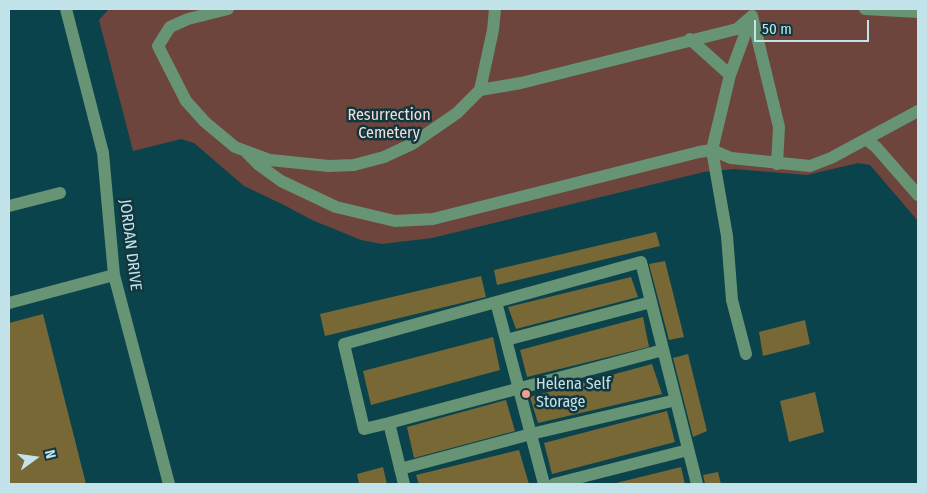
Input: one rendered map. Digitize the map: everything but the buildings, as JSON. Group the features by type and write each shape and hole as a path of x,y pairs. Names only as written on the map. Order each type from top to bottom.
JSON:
{"street":[{"name":"JORDAN DRIVE","path":"66,9 103,153 114,275 169,484"},
{"path":"228,9 188,19 170,27 158,46 186,101 228,140 244,150 270,160 329,166 354,165 384,158 412,144 456,113 480,90 493,30 495,9"},
{"path":"865,9 918,12"},
{"path":"480,90 521,83 690,39 737,29 752,12"},
{"path":"746,354 732,300 727,236 712,150 730,75 752,12"},
{"path":"752,12 779,127 777,164"},
{"path":"690,39 730,75"},
{"path":"244,150 259,165 282,181 336,208 395,221 433,219 712,150 731,158 810,166 867,140 918,111"},
{"path":"867,140 876,147 918,195"},
{"path":"9,206 60,193"},
{"path":"663,350 364,429 344,344 641,262 697,484"},
{"path":"9,303 114,275"},
{"path":"496,302 544,484"},
{"path":"506,340 651,302"},
{"path":"400,469 531,434 676,400"},
{"path":"389,423 404,484"},
{"path":"554,484 688,450"}],"green space":[{"name":"Resurrection Cemetery","path":"109,9 918,9 918,221 870,165 858,163 807,175 734,169 704,172 432,238 382,244 361,240 312,220 244,186 194,143 181,139 133,151 99,20"}],"place":[{"name":"Helena Self Storage","path":"526,394"}]}
